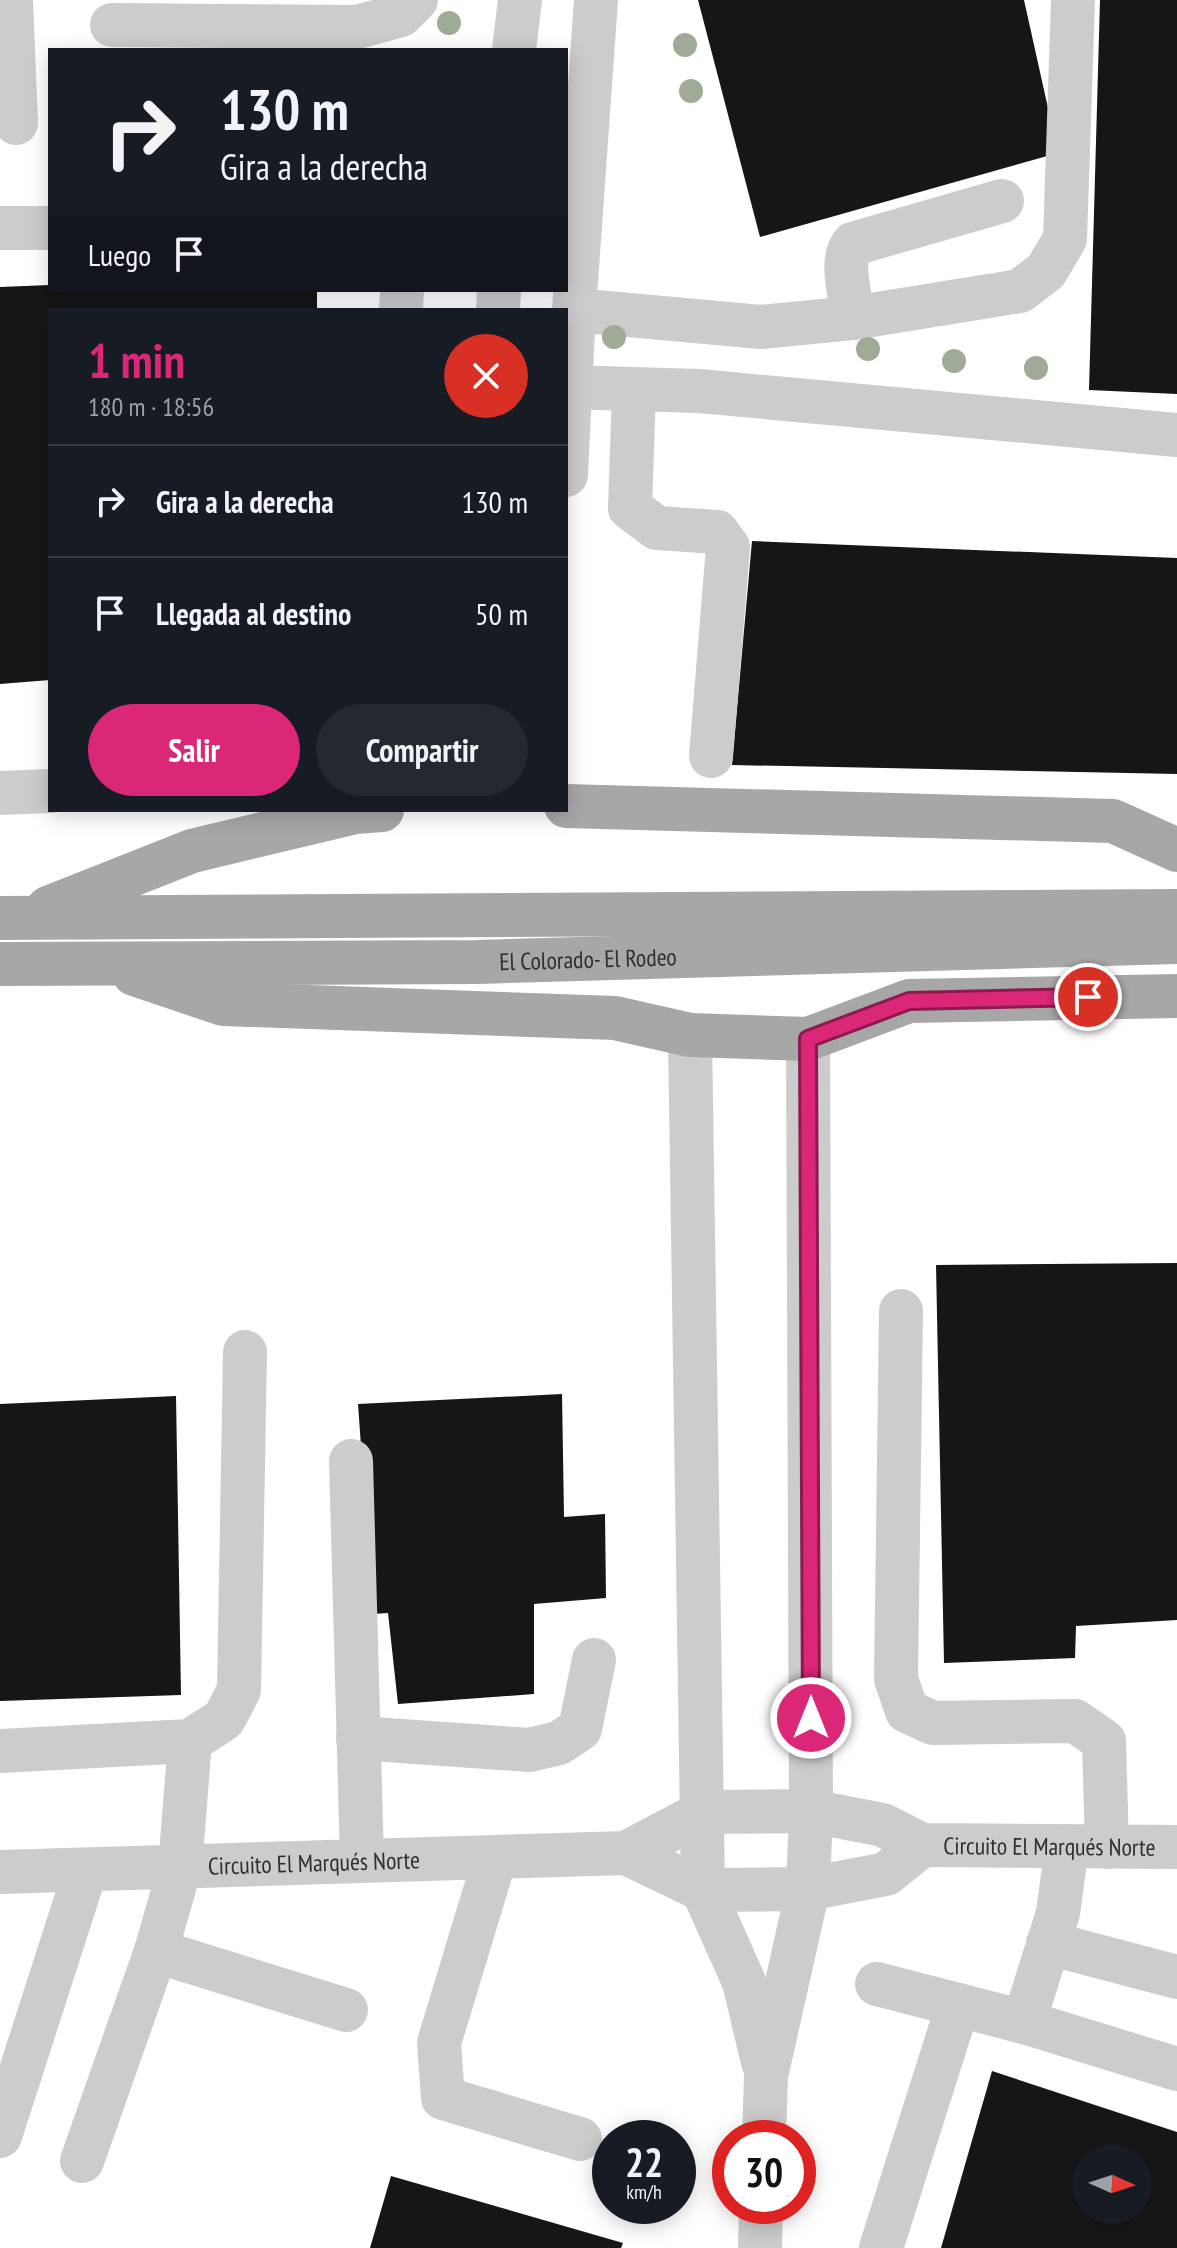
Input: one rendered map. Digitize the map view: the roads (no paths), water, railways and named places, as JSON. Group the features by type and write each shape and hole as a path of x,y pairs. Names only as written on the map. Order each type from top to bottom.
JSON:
{"main road":[{"path":"568,806 1113,821 1177,850"},
{"path":"13,918 192,851 355,812"},
{"name":"El Colorado- El Rodeo","path":"13,918 1177,911"},
{"name":"El Colorado- El Rodeo","path":"0,964 477,962 1177,942"},
{"path":"102,963 223,1004 615,1018 690,1035 808,1039 909,1001 1177,996"}],"street":[{"path":"11,0 22,122"},
{"path":"112,25 357,27 401,15 416,0"},
{"path":"514,48 520,0"},
{"path":"596,0 578,118 574,310 568,387 699,391 1177,435"},
{"path":"574,310 761,327 853,318 1020,291 1046,271 1065,239 1073,0"},
{"path":"853,318 847,261 847,251 853,244 1002,201"},
{"path":"0,228 48,228"},
{"path":"634,391 630,508 657,528 717,532 728,547 711,756"},
{"path":"0,793 48,791"},
{"path":"690,1035 703,1890 744,1982 766,2076"},
{"path":"765,2120 766,2076 808,1889 811,1811 808,1039"},
{"path":"901,1311 896,1679 907,1711 933,1723 1075,1721 1104,1741 1087,1846 1058,1913 1024,2022"},
{"path":"0,1751 190,1741 224,1719 239,1690 245,1352"},
{"path":"351,1461 362,1860"},
{"path":"358,1738 529,1750 559,1743 580,1729 594,1660"},
{"path":"82,2161 156,1951 180,1867 190,1741"},
{"name":"Circuito El Marqués Norte","path":"0,1872 85,1872 626,1853 704,1812 811,1811 883,1825 922,1845 1177,1847"},
{"name":"Circuito El Marqués Norte","path":"626,1853 703,1890 808,1889 886,1874 922,1845"},
{"path":"495,1858 439,2043 443,2098 580,2139"},
{"path":"0,2136 85,1872"},
{"path":"1048,1943 1177,1977"},
{"path":"156,1951 346,2010"},
{"path":"877,1984 1024,2022 1177,2069"},
{"path":"881,2248 958,2005"},
{"path":"760,2248 761,2224"}]}
